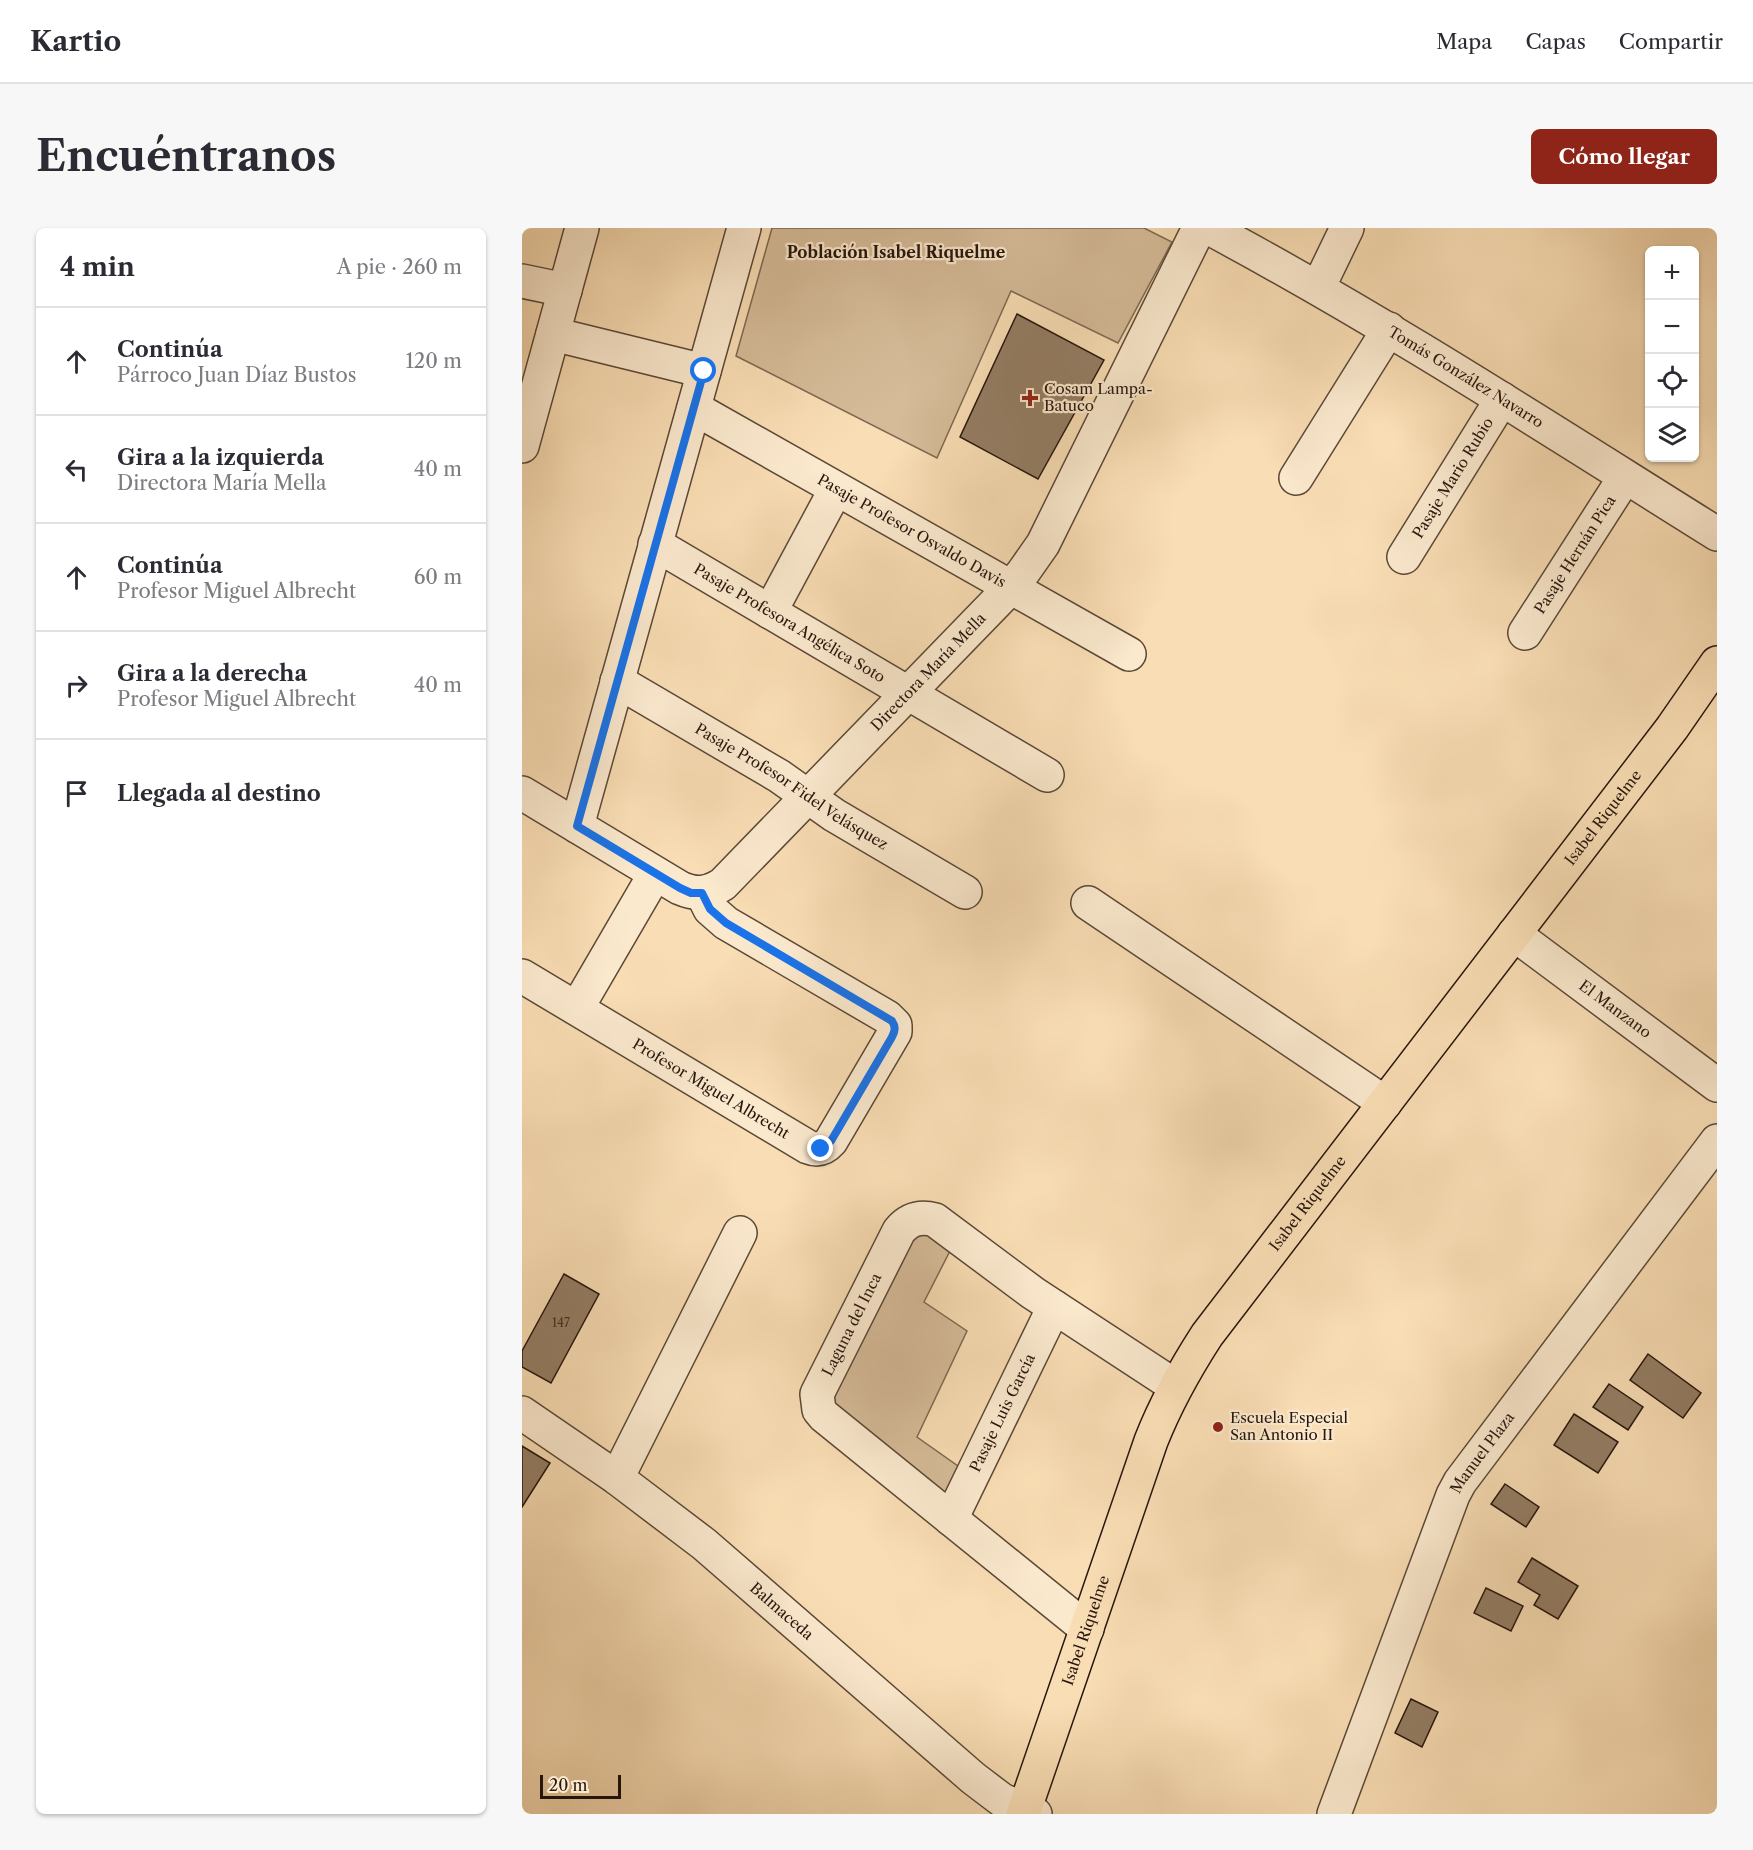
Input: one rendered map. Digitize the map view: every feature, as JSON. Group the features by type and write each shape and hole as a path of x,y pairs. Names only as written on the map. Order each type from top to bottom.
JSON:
{"main road":[{"name":"Isabel Riquelme","path":"1028,1813 1151,1441 1175,1386 1208,1335 1672,728 1717,663"}],"street":[{"path":"522,446 582,228"},
{"path":"577,826 744,228"},
{"name":"Directora María Mella","path":"702,893 723,884 1022,574 1043,544 1199,228"},
{"name":"Tomás González Navarro","path":"1209,228 1389,329 1717,534"},
{"path":"1318,288 1347,228"},
{"path":"522,281 565,290"},
{"path":"1296,478 1389,329"},
{"path":"553,334 704,371"},
{"name":"Pasaje Mario Rubio","path":"1404,557 1502,399"},
{"name":"Pasaje Profesor Osvaldo Davis","path":"694,408 1129,654"},
{"name":"Pasaje Hernán Pica","path":"1524,633 1625,477"},
{"path":"770,612 836,489"},
{"name":"Pasaje Profesora Angélica Soto","path":"656,544 1047,775"},
{"name":"Pasaje Profesor Fidel Velásquez","path":"617,681 779,776 834,815 965,892"},
{"path":"522,793 680,888 691,893 702,893"},
{"path":"576,1008 655,873"},
{"name":"Profesor Miguel Albrecht","path":"522,976 808,1146 814,1149 827,1146 895,1032 895,1025 887,1017 726,923 710,909 702,893"},
{"path":"1088,903 1385,1103"},
{"name":"El Manzano","path":"1514,934 1717,1085"},
{"name":"Manuel Plaza","path":"1334,1814 1453,1495 1460,1482 1717,1141"},
{"name":"Laguna del Inca","path":"1087,1629 824,1416 816,1402 820,1387 899,1231 904,1224 920,1217 935,1220 1054,1307 1175,1386"},
{"path":"617,1478 740,1233"},
{"name":"Pasaje Luis García","path":"951,1519 1054,1307"},
{"name":"Balmaceda","path":"522,1413 617,1478 704,1544 973,1778 1002,1800 1028,1813"}],"shaded area":[{"path":"772,228 1144,228 1172,242 1118,343 1011,291 937,458 736,356"},
{"path":"920,1231 952,1247 924,1302 967,1331 917,1437 965,1471 949,1497 831,1402 900,1243"}],"building":[{"name":"Cosam Lampa- Batuco","path":"1017,314 1104,360 1038,479 960,437"},
{"path":"564,1274 599,1294 551,1383 522,1367 522,1351"},
{"path":"1648,1354 1701,1393 1683,1418 1630,1380"},
{"path":"1609,1384 1643,1407 1628,1430 1593,1407"},
{"path":"1574,1414 1618,1442 1598,1473 1554,1445"},
{"path":"522,1446 550,1463 522,1507"},
{"path":"1505,1484 1539,1507 1526,1527 1491,1504"},
{"path":"1532,1558 1578,1586 1558,1619 1534,1605 1540,1595 1518,1582"},
{"path":"1486,1588 1523,1606 1511,1631 1474,1613"},
{"path":"1411,1699 1438,1712 1422,1747 1395,1733"}],"place":[{"name":"Cosam Lampa- Batuco","path":"1030,398"},
{"name":"Escuela Especial San Antonio II","path":"1218,1427"}],"district":[{"name":"Población Isabel Riquelme","path":"896,252"}],"route":[{"path":"704,371 577,826 680,888 691,893 702,893 710,909 726,923 892,1021 895,1025 895,1032 831,1141 821,1149"}]}
